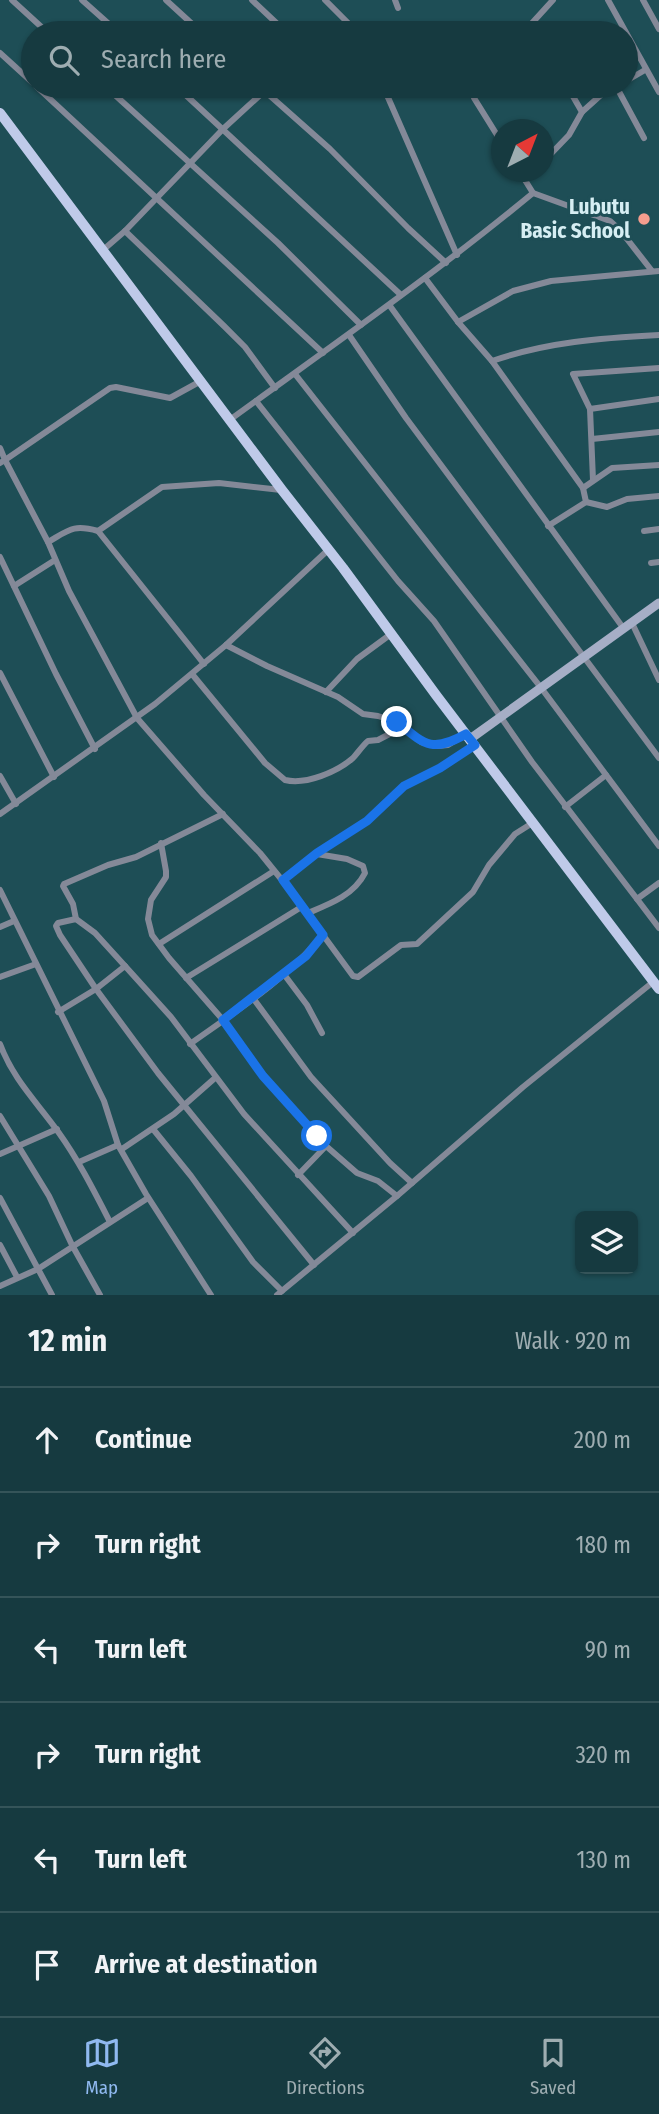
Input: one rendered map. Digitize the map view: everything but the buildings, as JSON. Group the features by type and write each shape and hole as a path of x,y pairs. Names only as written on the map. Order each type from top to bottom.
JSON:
{"main road":[{"path":"1,115 656,986"}],"street":[{"path":"12,0 35,21"},
{"path":"82,0 106,21"},
{"path":"166,0 189,21"},
{"path":"252,0 274,21"},
{"path":"326,0 346,21"},
{"path":"395,0 398,8"},
{"path":"535,21 553,0"},
{"path":"608,0 619,21"},
{"path":"643,0 658,25"},
{"path":"0,54 21,72"},
{"path":"638,57 659,92"},
{"path":"638,74 645,70"},
{"path":"50,98 323,354"},
{"path":"118,98 278,243 361,325"},
{"path":"189,98 401,296"},
{"path":"103,250 125,232 254,98"},
{"path":"277,98 446,263"},
{"path":"388,98 457,254"},
{"path":"474,98 491,125"},
{"path":"573,98 582,112"},
{"path":"554,151 569,135 582,112 599,98"},
{"path":"622,98 644,138"},
{"path":"526,182 533,193 544,199 599,215 610,221 655,271"},
{"path":"231,419 390,306 533,193"},
{"path":"125,232 169,271 238,340 275,387"},
{"path":"458,322 513,291 551,281 655,271"},
{"path":"425,278 492,361 583,488 586,502"},
{"path":"390,306 548,526 628,626 659,680"},
{"path":"349,335 406,418 659,758"},
{"path":"492,361 527,349 598,338 659,335"},
{"path":"593,481 590,409 574,374 659,368"},
{"path":"295,374 542,689 659,846"},
{"path":"3,461 110,388 170,398 201,381"},
{"path":"590,409 659,399"},
{"path":"257,401 398,581 434,621 565,807 659,928"},
{"path":"592,439 659,432"},
{"path":"0,449 3,461 48,542 69,592 137,718 283,880 353,976 358,977 401,945 418,944 472,892 489,865 515,834 534,822"},
{"path":"583,488 615,467 659,465"},
{"path":"98,531 162,487 219,483 282,490"},
{"path":"548,526 586,502 607,507 627,499 659,496"},
{"path":"48,542 74,527 81,526 98,531 205,664"},
{"path":"644,531 659,529"},
{"path":"0,814 95,749 205,664 328,550"},
{"path":"0,557 95,749"},
{"path":"14,586 55,559"},
{"path":"651,563 659,562"},
{"path":"283,880 317,853 367,821 404,786 440,768 470,740 659,603"},
{"path":"326,692 357,659 391,634"},
{"path":"226,645 348,702 359,712 385,718 403,727 421,742 437,746 470,740"},
{"path":"0,673 54,777"},
{"path":"192,674 265,762 291,782 312,779 339,767 368,741 378,740 403,727"},
{"path":"565,807 606,775"},
{"path":"0,776 16,804"},
{"path":"223,814 185,835 161,843 136,857 108,864 63,886 73,904 76,919 94,933 163,1007 215,1078 298,1175 353,1233"},
{"path":"161,843 166,877 153,895 148,919 152,935 223,1020 263,1076 326,1146 357,1173 378,1181 397,1196"},
{"path":"309,913 338,900 360,882 365,873 365,868 359,863 317,853"},
{"path":"159,944 274,871"},
{"path":"637,899 659,883"},
{"path":"0,890 58,1012 99,1089 120,1147 148,1198 211,1295"},
{"path":"186,978 303,905"},
{"path":"76,919 64,920 56,926 96,989 184,1105 314,1265"},
{"path":"0,927 14,921"},
{"path":"190,1044 306,956 323,935"},
{"path":"0,976 36,964"},
{"path":"58,1012 96,989 125,966"},
{"path":"283,973 307,1005 322,1033"},
{"path":"153,1129 279,1293 523,1087 656,986"},
{"path":"253,998 311,1077 390,1163 412,1183"},
{"path":"0,1044 21,1086 57,1129 79,1162 110,1222"},
{"path":"79,1162 120,1147 153,1129 215,1078"},
{"path":"0,1116 49,1196 100,1295"},
{"path":"0,1154 57,1129"},
{"path":"298,1175 326,1146"},
{"path":"0,1198 52,1295"},
{"path":"0,1286 38,1269 148,1198"},
{"path":"0,1245 17,1277"}],"place":[{"name":"Lubutu Basic School","path":"644,219"}],"route":[{"path":"317,1136 263,1076 223,1020 306,956 323,935 283,880 317,853 367,821 399,789 453,761 475,745 466,734 448,744 429,745 421,742 397,722"}]}
